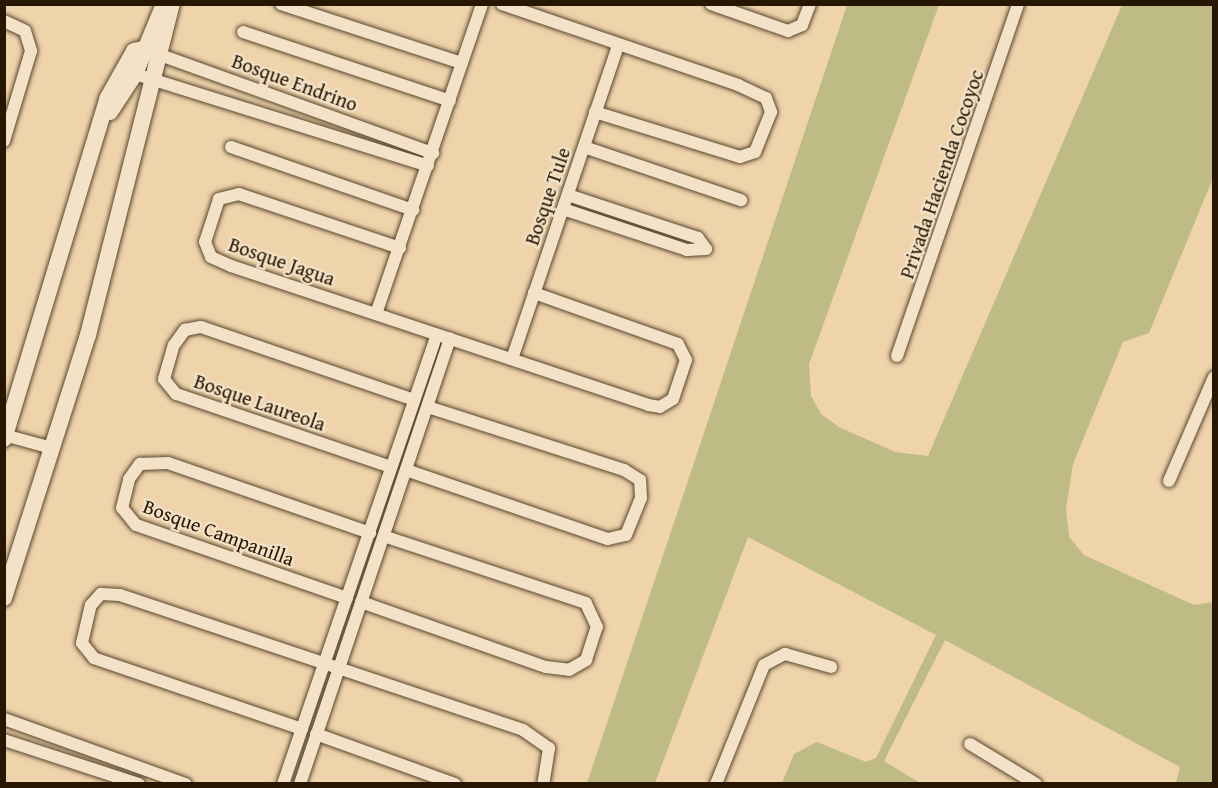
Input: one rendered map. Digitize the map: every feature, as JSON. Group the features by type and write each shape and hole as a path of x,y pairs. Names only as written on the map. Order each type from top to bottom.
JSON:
{"street":[{"path":"103,123 135,74 143,50 165,4"},
{"path":"4,598 52,448 157,81 172,4"},
{"path":"281,4 462,63"},
{"path":"376,314 433,153 482,4"},
{"path":"502,4 530,9 618,45 759,93 769,104 770,121 755,152 740,157 595,112"},
{"path":"711,4 788,31 802,25 810,4"},
{"name":"Privada Hacienda Cocoyoc","path":"897,356 1018,4"},
{"path":"4,21 25,31 31,51 4,141"},
{"path":"243,32 450,101"},
{"name":"Bosque Tule","path":"512,359 618,45"},
{"path":"52,448 5,436 118,75 134,51 143,50"},
{"name":"Bosque Endrino","path":"143,50 163,55 433,153"},
{"name":"Bosque Endrino","path":"135,74 428,166"},
{"path":"231,147 413,210"},
{"path":"584,147 741,200"},
{"name":"Bosque Jagua","path":"400,248 239,194 224,195 213,208 205,242 211,257 512,359"},
{"path":"563,209 687,250 706,249 698,238 568,195"},
{"path":"512,359 660,407 673,399 685,368 683,348 670,339 534,293"},
{"name":"Bosque Laureola","path":"392,467 176,394 164,379 174,345 185,330 208,328 414,400"},
{"path":"283,783 437,335"},
{"path":"300,783 450,339"},
{"path":"1169,481 1214,377"},
{"path":"405,470 608,539 626,535 641,498 640,480 624,470 428,407"},
{"name":"Bosque Campanilla","path":"347,598 136,525 122,508 129,479 140,464 168,463 370,533"},
{"path":"361,602 546,667 569,670 586,660 597,627 586,603 384,536"},
{"path":"302,729 94,658 81,643 91,605 101,594 120,595 543,739 551,754 543,783"},
{"path":"716,783 764,665 784,654 831,668"},
{"path":"4,719 186,783"},
{"path":"31,748 37,730"},
{"path":"316,735 455,783"},
{"path":"4,740 139,783"},
{"path":"970,744 1036,783"}],"shaded area":[{"path":"847,5 939,5 809,364 811,396 821,414 839,427 895,452 928,456 1122,5 1213,5 1213,178 1149,333 1123,342 1073,464 1066,509 1069,537 1084,555 1194,605 1213,602 1213,783 1176,783 1180,767 945,640 884,761 920,783 782,783 794,754 817,742 866,762 876,758 936,635 748,537 655,783 587,783"}]}
